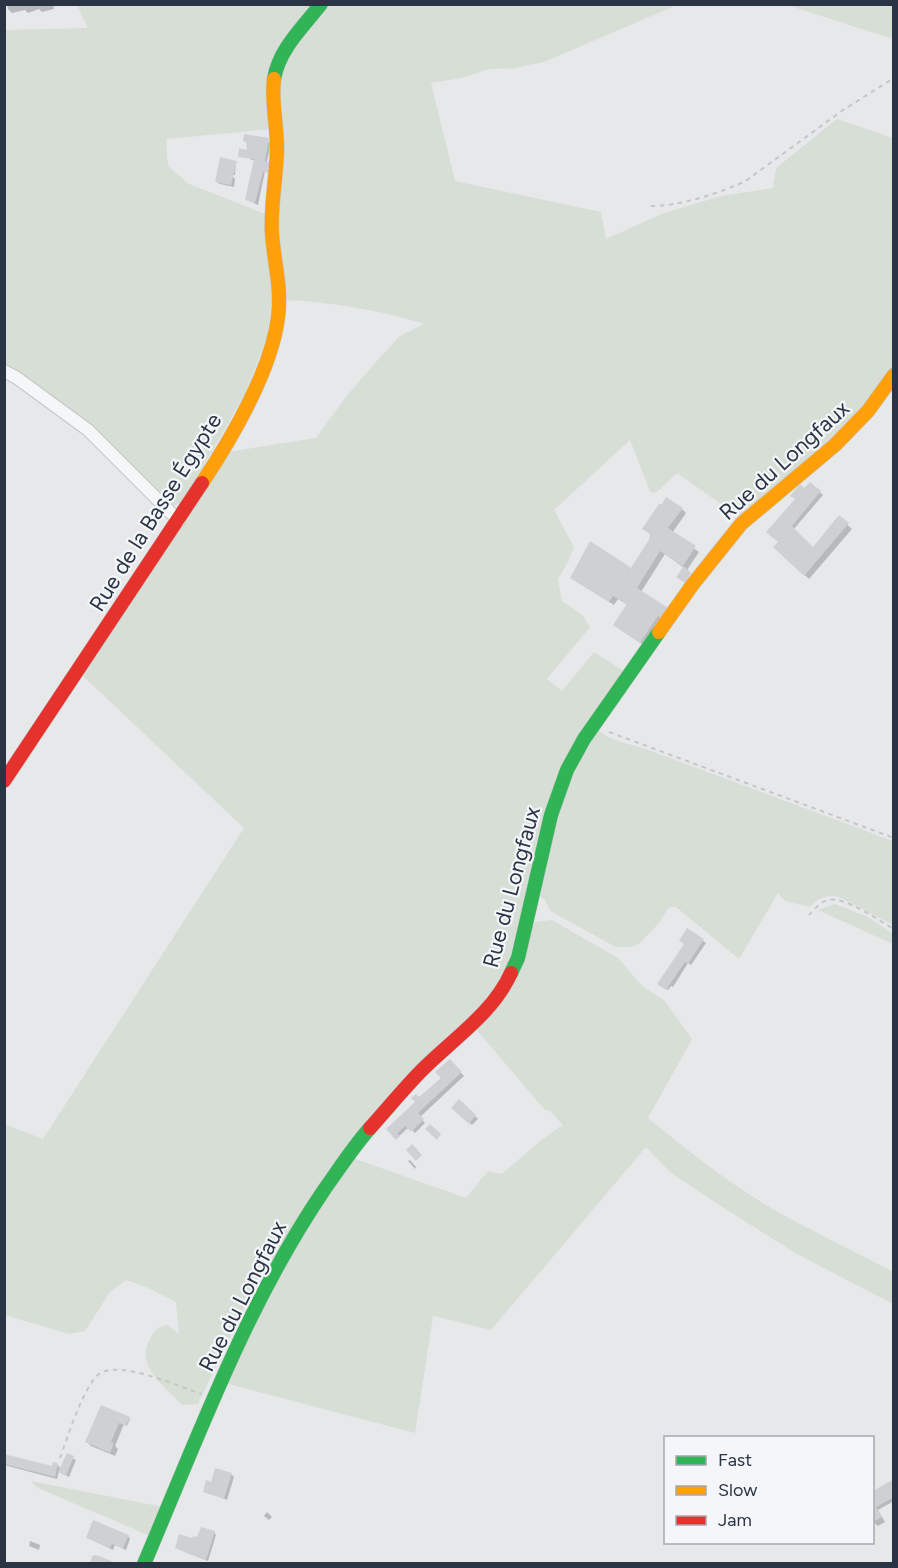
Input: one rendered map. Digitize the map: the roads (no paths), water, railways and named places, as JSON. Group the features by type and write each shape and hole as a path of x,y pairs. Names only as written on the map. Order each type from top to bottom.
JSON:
{"street":[{"name":"Rue de la Basse Égypte","path":"5,781 214,465 260,373 275,332 279,306 272,232 277,158 275,72 288,48 321,4"},
{"path":"4,371 88,430 179,521"},
{"name":"Rue du Longfaux","path":"144,1563 245,1329 278,1264 312,1207 346,1156 378,1118 423,1069 486,1011 506,985 518,958 546,837 562,784 580,747 598,718 693,584 741,524 835,445 868,411 894,375"}]}
